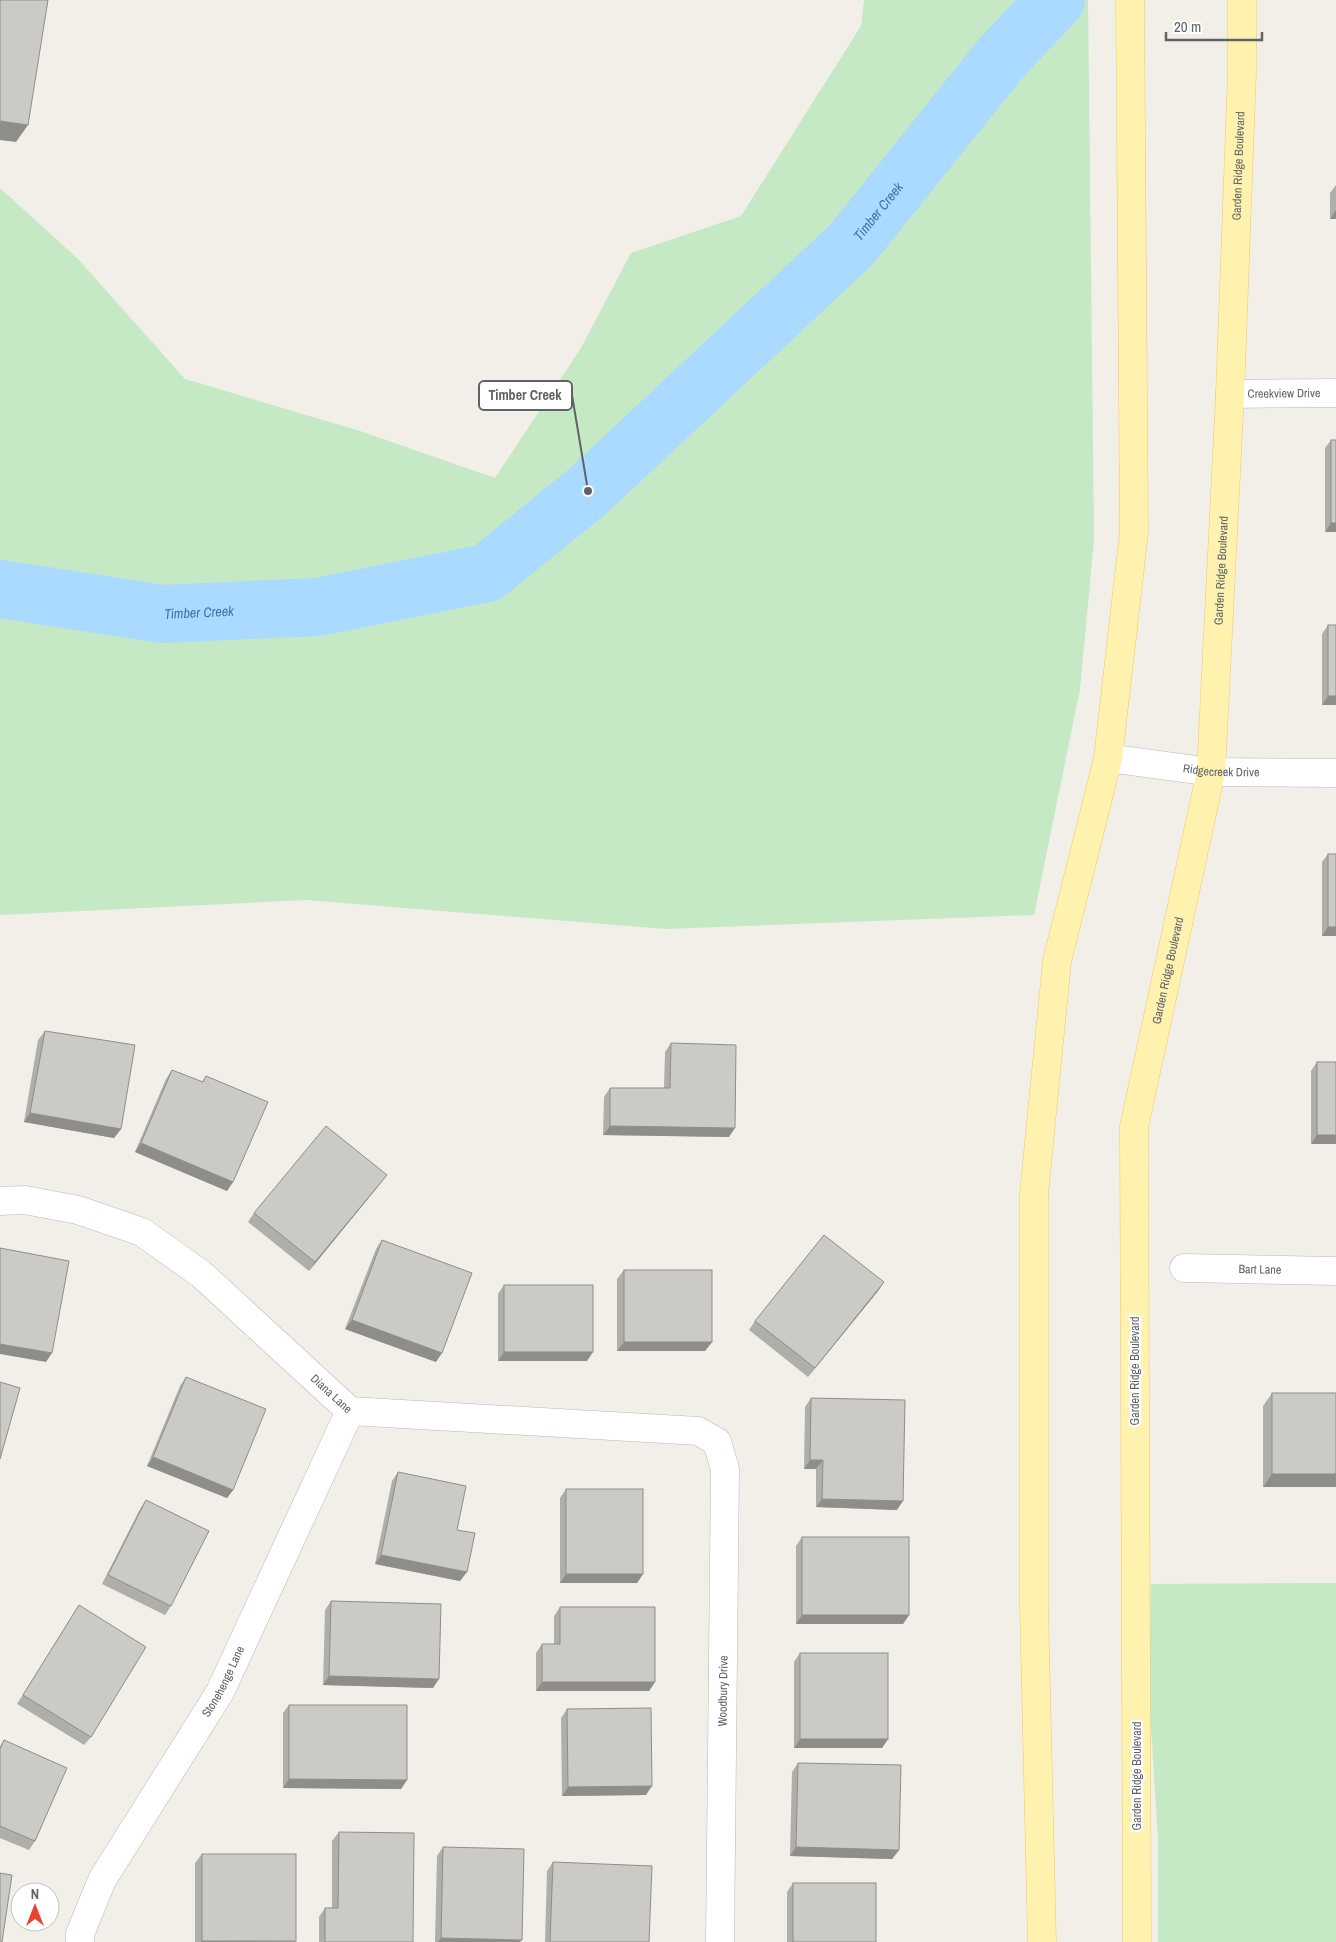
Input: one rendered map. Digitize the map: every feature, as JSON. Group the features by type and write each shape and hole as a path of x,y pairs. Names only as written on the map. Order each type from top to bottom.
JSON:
{"main road":[{"path":"1042,1942 1034,1607 1034,1194 1057,961 1108,758 1134,532 1130,0"},
{"name":"Garden Ridge Boulevard","path":"1137,1942 1134,1127 1212,772 1230,394 1242,71 1242,0"}],"street":[{"name":"Creekview Drive","path":"1230,394 1336,392"},
{"name":"Ridgecreek Drive","path":"1108,758 1212,772 1336,774"},
{"name":"Diana Lane","path":"0,1201 24,1200 78,1210 142,1232 201,1274 350,1412 698,1431 717,1442"},
{"name":"Bart Lane","path":"1184,1268 1336,1271"},
{"name":"Stonehenge Lane","path":"80,1942 80,1934 102,1880 220,1692 350,1412"},
{"name":"Woodbury Drive","path":"717,1442 725,1468 720,1942"}],"green space":[{"path":"864,0 1088,0 1094,540 1080,689 1034,915 666,929 306,900 0,915 0,188 78,259 185,379 360,431 495,478 581,348 631,253 741,216 861,26"},
{"path":"1336,1583 1336,1942 1158,1942 1158,1839 1149,1693 1151,1584"}],"building":[{"path":"0,0 48,0 28,125 0,121"},
{"path":"1331,440 1336,440 1336,523 1331,523"},
{"path":"1328,625 1336,625 1336,696 1328,696"},
{"path":"1328,854 1336,854 1336,927 1328,927"},
{"path":"45,1031 135,1045 121,1129 30,1113"},
{"path":"671,1043 736,1045 735,1128 610,1126 610,1088 670,1088"},
{"path":"1317,1062 1336,1062 1336,1135 1317,1135"},
{"path":"172,1070 203,1082 206,1076 268,1102 233,1182 141,1143"},
{"path":"326,1126 387,1175 315,1262 254,1213"},
{"path":"824,1235 884,1282 815,1368 755,1321"},
{"path":"382,1240 472,1273 442,1353 352,1320"},
{"path":"0,1248 69,1261 52,1353 0,1344"},
{"path":"624,1270 712,1270 712,1342 624,1342"},
{"path":"504,1285 593,1285 593,1352 504,1352"},
{"path":"186,1377 266,1409 233,1490 153,1457"},
{"path":"0,1382 20,1388 0,1459"},
{"path":"1272,1393 1336,1393 1336,1474 1272,1474"},
{"path":"811,1398 905,1400 903,1501 822,1499 823,1460 810,1460"},
{"path":"398,1472 466,1486 457,1530 475,1533 467,1572 381,1555"},
{"path":"566,1489 643,1489 643,1574 566,1574"},
{"path":"146,1500 209,1531 171,1606 108,1575"},
{"path":"802,1537 909,1537 909,1615 802,1615"},
{"path":"331,1601 441,1604 439,1679 329,1676"},
{"path":"79,1605 146,1647 91,1737 23,1695"},
{"path":"560,1607 655,1607 655,1682 542,1682 542,1644 560,1644"},
{"path":"800,1653 888,1653 888,1739 800,1739"},
{"path":"289,1705 407,1705 407,1780 289,1779"},
{"path":"651,1708 652,1786 568,1787 567,1709"},
{"path":"4,1740 67,1768 35,1841 0,1826 0,1749"},
{"path":"798,1763 901,1765 899,1850 796,1847"},
{"path":"339,1832 414,1833 413,1942 325,1942 325,1908 338,1908"},
{"path":"443,1847 524,1849 522,1940 441,1938"},
{"path":"202,1854 296,1854 296,1941 202,1941"},
{"path":"553,1862 652,1866 649,1942 550,1942"},
{"path":"0,1873 12,1875 2,1942 0,1942"},
{"path":"793,1883 876,1883 876,1942 793,1942"}],"waterway":[{"name":"Timber Creek","path":"0,589 162,614 318,607 487,573 588,491 852,244 1002,57 1056,0"}],"place":[{"name":"Timber Creek","path":"588,491"}]}
